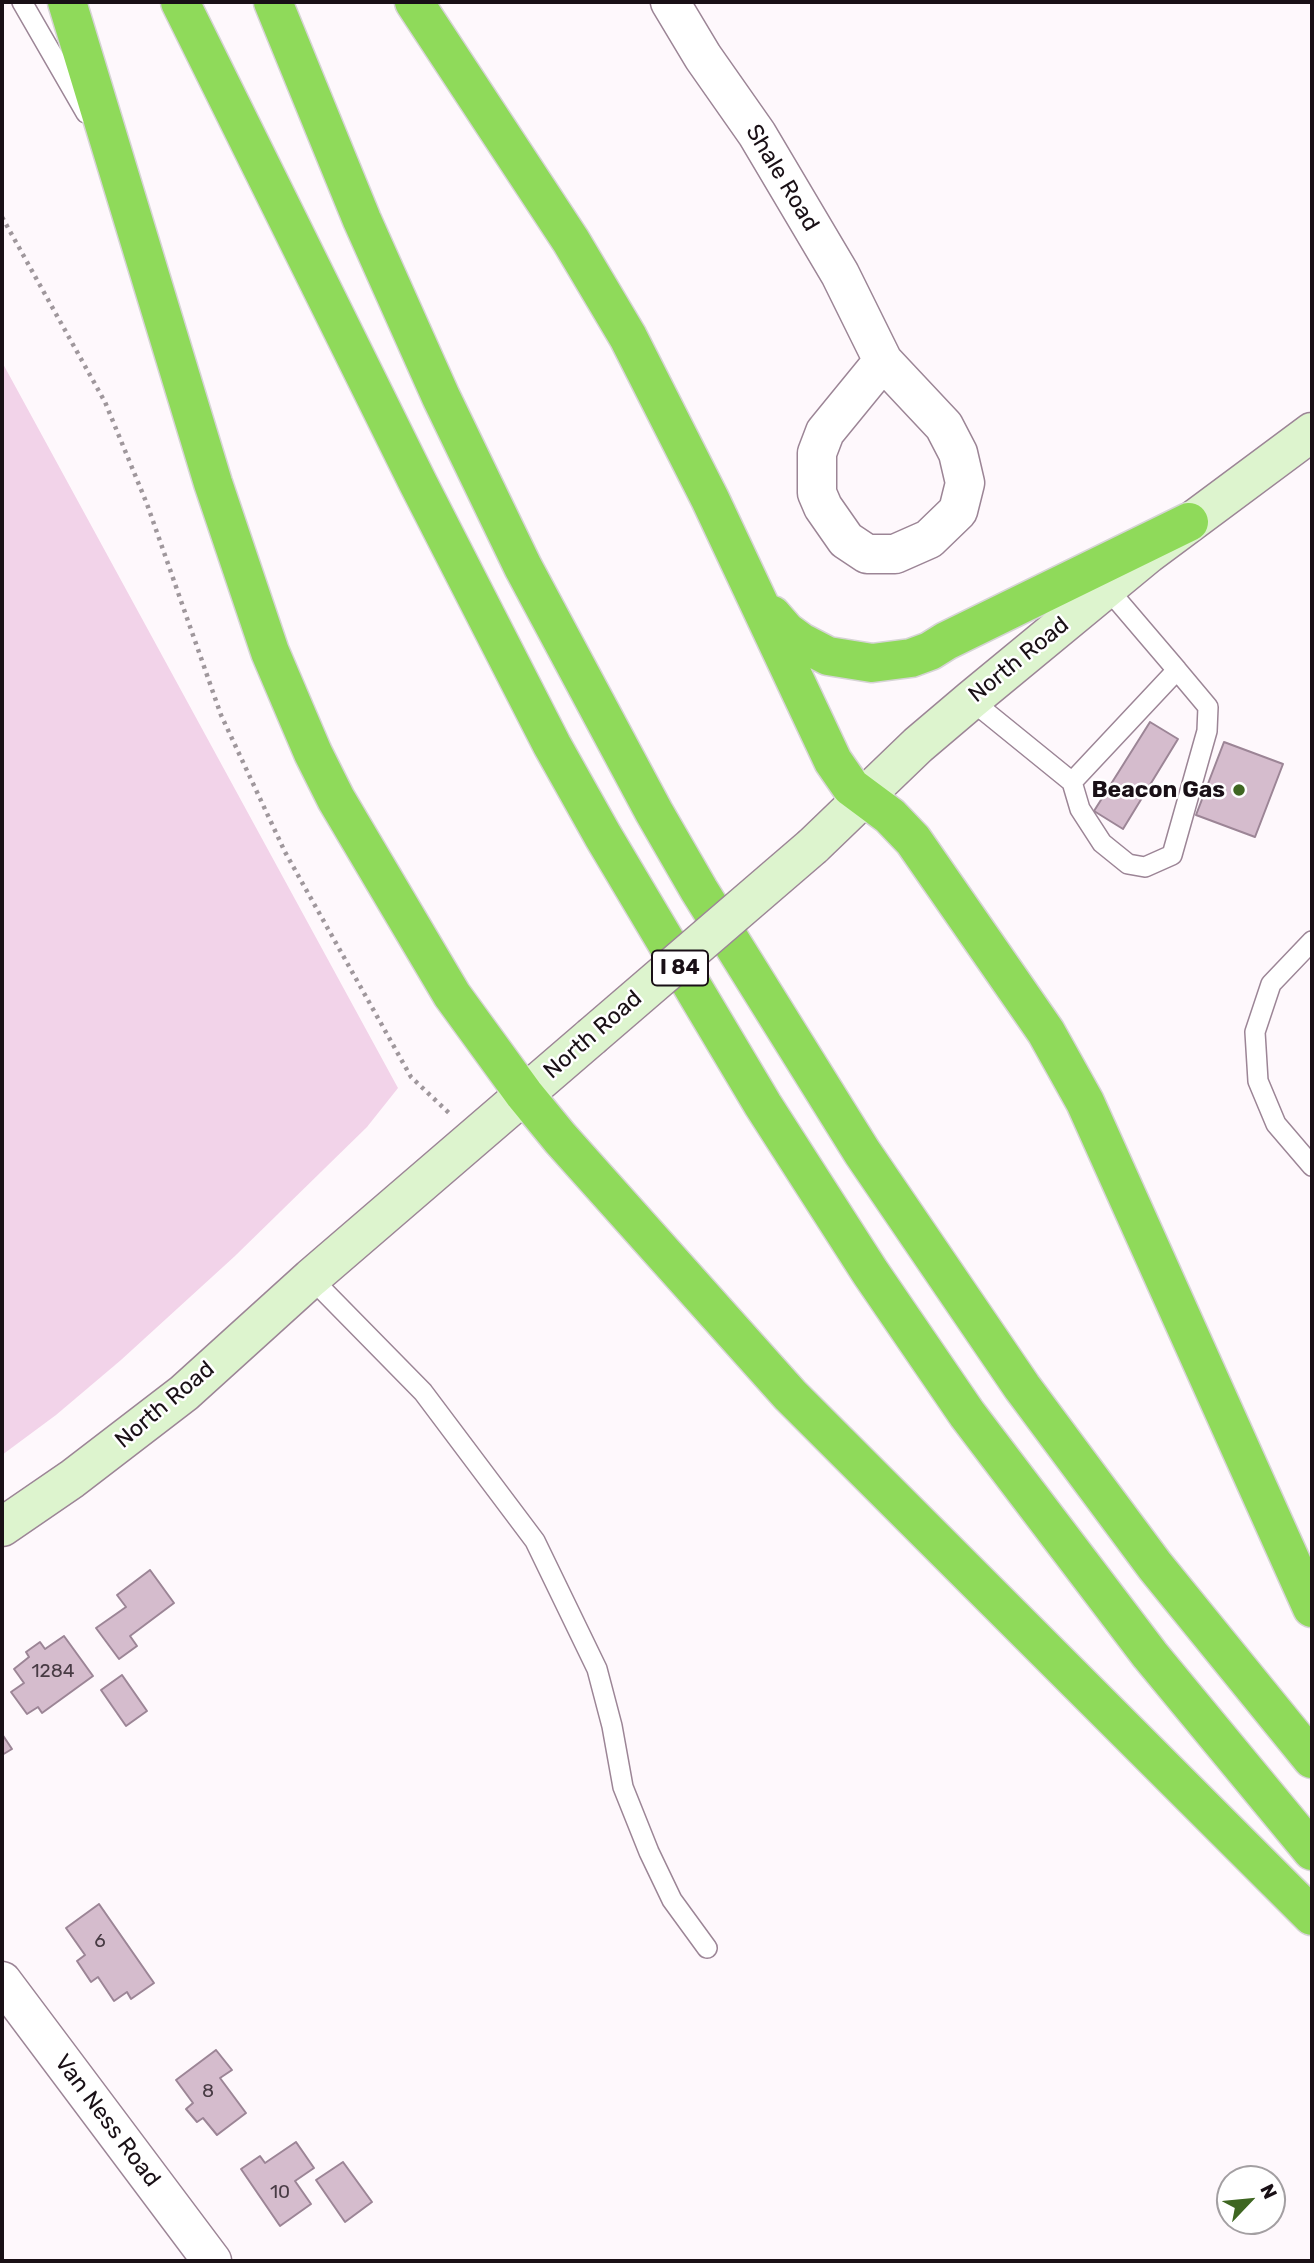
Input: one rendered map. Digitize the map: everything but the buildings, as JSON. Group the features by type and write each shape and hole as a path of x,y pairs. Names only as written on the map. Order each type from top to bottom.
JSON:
{"highway":[{"path":"67,2 231,540 270,652 313,753 362,844 452,995 524,1094 560,1138 790,1395 1312,1916"},
{"name":"I 84","path":"180,2 418,484 541,723 603,836 757,1095 870,1272 975,1424 1150,1655 1312,1851"},
{"name":"I 84","path":"273,2 362,220 441,397 529,579 647,800 699,891 855,1141 1014,1376 1155,1566 1312,1759"},
{"path":"414,2 600,288 661,398 833,761 851,787 890,816 913,839 1046,1032 1085,1102 1312,1608"},
{"path":"756,594 786,631 813,650 850,660 893,662 930,651 946,640 1189,522"}],"main road":[{"name":"North Road","path":"2,1527 72,1479 184,1393 311,1278 813,846 918,745 1189,522 1312,432"}],"street":[{"name":"Shale Road","path":"670,2 703,57 757,134 840,274 883,361 944,426 958,453 965,483 958,511 929,539 895,554 866,554 846,540 823,507 817,492 817,453 825,432 883,361"},
{"name":"Van Ness Road","path":"2,1981 212,2261"}],"lane":[{"path":"22,2 117,166"},
{"path":"971,700 1072,782 1080,809 1102,843 1128,864 1145,867 1172,855 1207,730 1208,707 1107,588"},
{"path":"1072,782 1177,670"},
{"path":"1312,941 1271,984 1255,1032 1258,1082 1276,1124 1312,1166"},
{"path":"311,1278 423,1392 536,1541 597,1669 612,1726 623,1787 649,1852 672,1900 707,1948"}],"path":[{"path":"2,217 105,402 147,504 221,715 285,852 411,1077 474,1137"}],"shaded area":[{"path":"2,362 398,1088 367,1127 235,1256 121,1360 56,1415 2,1455"}],"place":[{"name":"Beacon Gas","path":"1239,790"}]}
